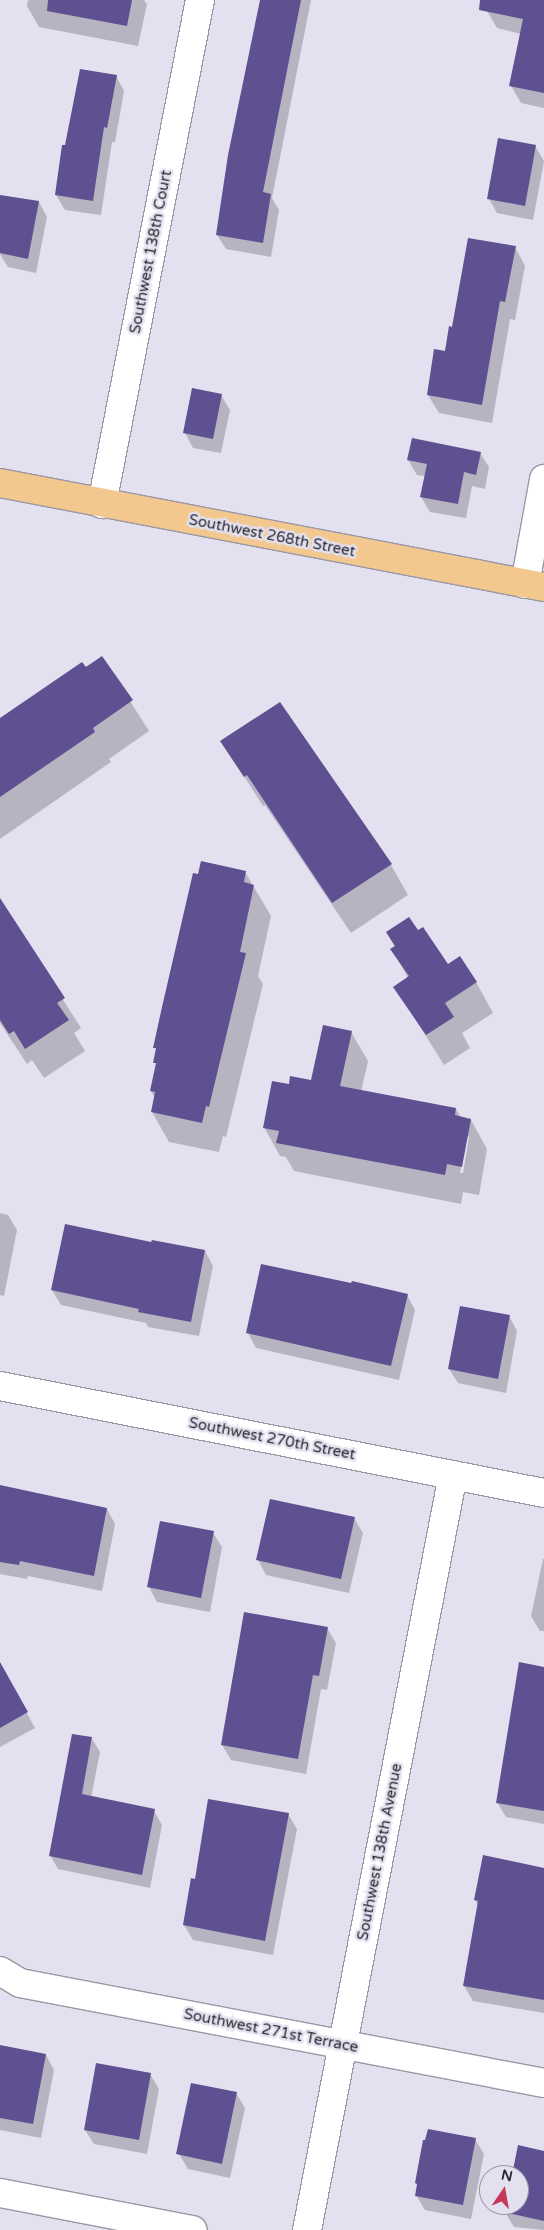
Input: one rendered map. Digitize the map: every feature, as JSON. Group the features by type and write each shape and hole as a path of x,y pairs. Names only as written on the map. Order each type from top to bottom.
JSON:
{"main road":[{"name":"Southwest 268th Street","path":"0,483 534,585"}],"street":[{"name":"Southwest 138th Court","path":"102,504 200,0"},
{"path":"534,585 544,479"},
{"name":"Southwest 270th Street","path":"0,1386 544,1493"},
{"name":"Southwest 138th Avenue","path":"307,2230 454,1474"},
{"name":"Southwest 271st Terrace","path":"0,1971 20,1983 544,2083"},
{"path":"0,2194 192,2230"}],"building":[{"path":"48,0 132,0 127,26 47,11"},
{"path":"260,0 301,0 263,192 271,194 263,243 216,235 228,155"},
{"path":"480,0 544,0 544,93 509,86 523,19 479,10"},
{"path":"80,69 117,75 107,128 104,127 93,201 55,195 62,145 65,145"},
{"path":"498,138 536,145 525,206 487,199"},
{"path":"0,195 39,201 28,259 0,253"},
{"path":"468,238 516,246 505,302 500,301 482,405 427,395 434,349 445,351 449,326 452,327"},
{"path":"192,388 222,394 213,439 183,433"},
{"path":"412,438 481,452 476,475 464,472 458,504 420,497 427,464 407,460"},
{"path":"102,656 133,700 93,728 95,732 0,797 0,718 82,662 86,667"},
{"path":"280,702 392,864 332,903 247,775 244,777 220,741"},
{"path":"201,861 246,871 244,882 254,885 240,952 246,953 209,1107 206,1106 202,1123 151,1112 155,1092 150,1091 156,1063 153,1063 156,1048 153,1048 162,1007 193,873 198,874"},
{"path":"0,898 65,998 57,1003 69,1020 25,1049 14,1031 9,1034 0,1020"},
{"path":"409,917 418,930 423,927 448,964 460,956 477,982 445,1003 454,1017 426,1035 393,987 409,976 390,949 395,946 386,932"},
{"path":"323,1025 352,1031 340,1086 456,1108 455,1115 471,1119 462,1167 447,1164 445,1175 276,1143 279,1131 263,1128 272,1081 289,1084 290,1076 311,1080"},
{"path":"65,1224 151,1242 152,1240 205,1250 191,1322 138,1312 139,1309 51,1290"},
{"path":"261,1264 351,1283 352,1281 408,1294 391,1366 246,1333"},
{"path":"460,1306 510,1315 498,1379 448,1369"},
{"path":"0,1485 107,1508 94,1576 20,1561 19,1565 0,1562"},
{"path":"270,1499 355,1517 341,1579 256,1560"},
{"path":"160,1521 214,1531 201,1598 147,1587"},
{"path":"244,1612 328,1627 319,1676 313,1675 298,1759 221,1745"},
{"path":"0,1662 28,1712 0,1728"},
{"path":"519,1662 544,1667 544,1811 496,1803"},
{"path":"72,1734 92,1737 82,1794 155,1809 142,1875 49,1856"},
{"path":"208,1799 289,1813 265,1941 183,1925 191,1878 195,1879"},
{"path":"483,1855 544,1868 544,2000 463,1986 478,1901 474,1900"},
{"path":"0,2045 46,2054 33,2124 0,2118"},
{"path":"96,2063 151,2073 139,2140 84,2130"},
{"path":"191,2083 237,2092 222,2164 176,2154"},
{"path":"428,2129 476,2138 463,2205 415,2196 417,2184 415,2183 423,2140 425,2140"},
{"path":"518,2145 544,2151 544,2221 517,2215 529,2215 529,2165 514,2165"}]}
